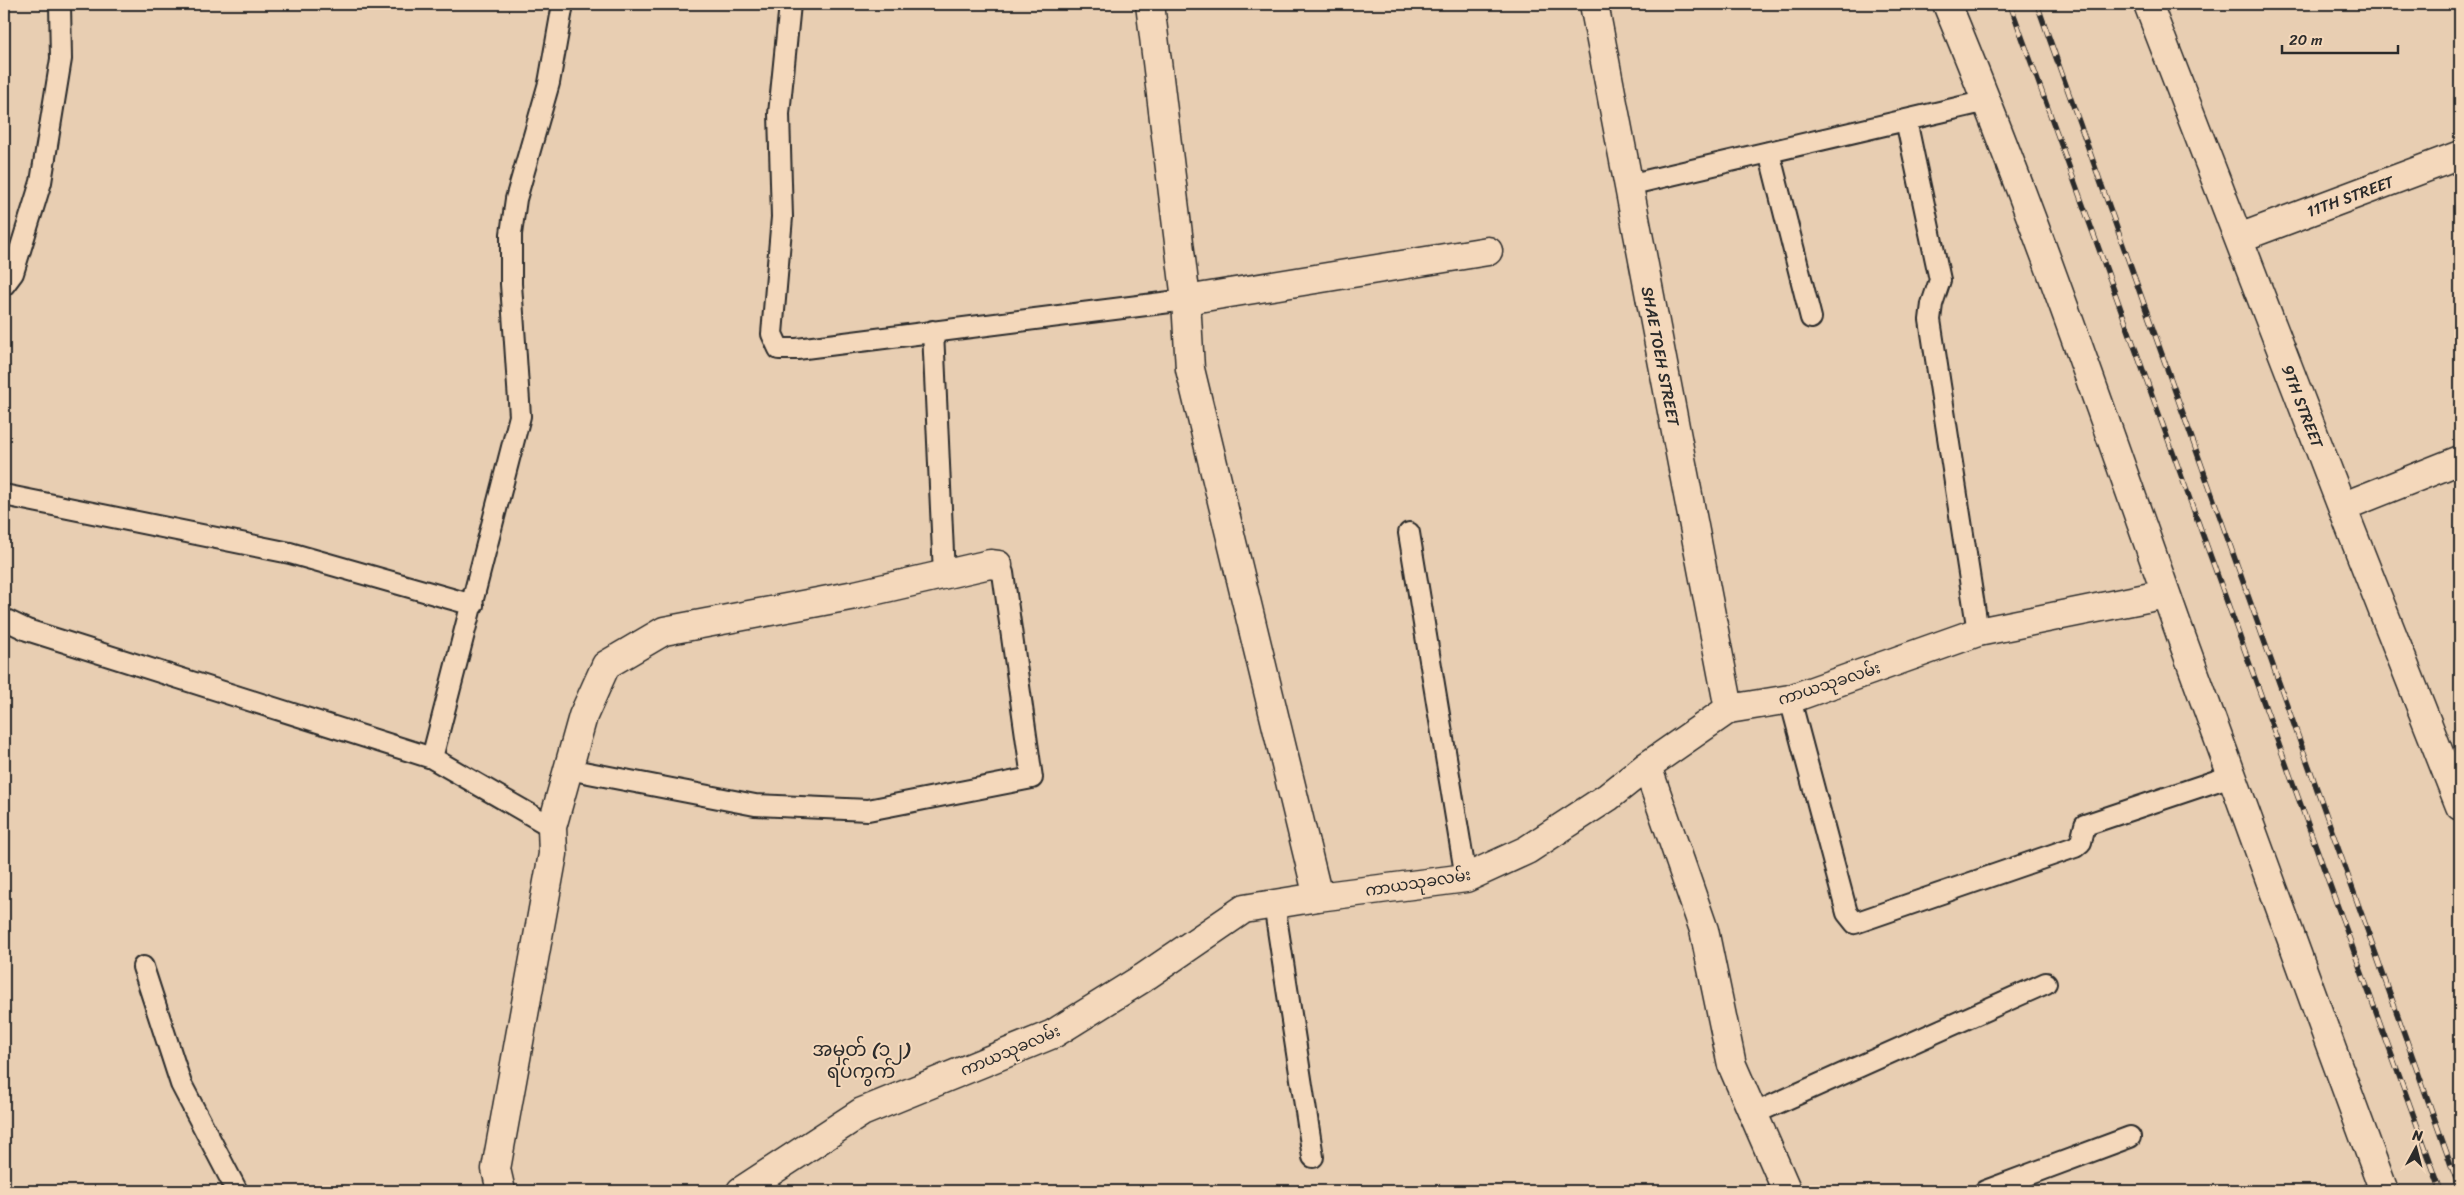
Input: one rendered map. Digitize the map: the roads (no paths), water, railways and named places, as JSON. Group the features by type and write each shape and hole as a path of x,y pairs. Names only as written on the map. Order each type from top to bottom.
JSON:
{"street":[{"path":"1150,4 1186,300 1190,369 1318,897"},
{"name":"SHAE TOEH STREET","path":"1594,4 1729,709"},
{"path":"1947,4 1988,101 2066,310 2231,776 2384,1191"},
{"name":"9TH STREET","path":"2148,4 2342,507 2460,806"},
{"name":"11TH STREET","path":"2239,238 2460,155"},
{"path":"1186,300 1488,251"},
{"path":"2342,507 2460,460"},
{"path":"501,1191 496,1169 553,854 552,827 583,716 606,665 664,631 855,595 990,564 998,565"},
{"name":"ကာယသုခလမ်း","path":"741,1191 862,1112 1052,1034 1143,978 1244,909 1318,897 1466,878 1527,850 1608,797 1647,766 1729,709 1790,699 1978,632 2166,594"},
{"path":"1647,766 1704,930 1732,1065 1787,1191"}],"lane":[{"path":"4,285 13,273 41,182 61,59 60,4"},
{"path":"432,758 473,605 520,416 511,284 511,234 516,199 548,83 564,4"},
{"path":"790,4 778,114 782,217 772,334 779,349 797,349 933,330 1186,300"},
{"path":"1628,186 1988,101"},
{"path":"1906,120 1940,280 1932,304 1930,320 1978,632"},
{"path":"1769,152 1811,318"},
{"path":"933,330 944,575"},
{"path":"4,495 290,553 473,605"},
{"path":"1409,533 1466,878"},
{"path":"568,770 755,805 868,810 1032,778 1003,573 998,565"},
{"path":"4,619 27,630 432,758 552,827"},
{"path":"1790,699 1846,913 1855,923 2075,847 2081,842 2085,825 2231,776"},
{"path":"1274,904 1313,1157"},
{"path":"143,967 181,1084 237,1191"},
{"path":"1753,1114 2046,983"},
{"path":"1985,1191 2130,1137"}],"railway":[{"path":"2010,4 2441,1191"},
{"path":"2037,4 2460,1190"}],"district":[{"name":"အမှတ် (၁၂) ရပ်ကွက်","path":"861,1060"}]}
